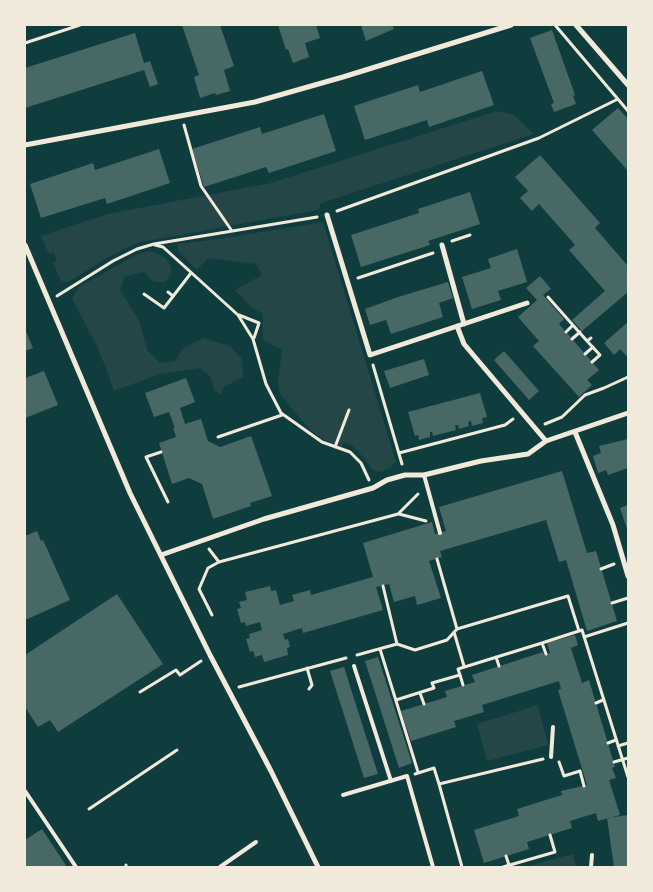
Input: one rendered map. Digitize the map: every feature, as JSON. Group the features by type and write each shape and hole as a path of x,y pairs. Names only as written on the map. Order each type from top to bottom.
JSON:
{"street":[{"path":"25,145 255,102 344,77 510,25"},
{"path":"576,25 628,85"},
{"path":"327,215 370,355 527,303"},
{"path":"25,245 50,300 130,493 210,656 318,867"},
{"path":"442,245 464,324"},
{"path":"457,326 464,344 546,441"},
{"path":"161,555 264,519 373,488 387,480 405,475 424,475 481,461 528,454 546,441 628,413"},
{"path":"576,432 613,525 628,576"}],"lane":[{"path":"424,475 440,532"},
{"path":"354,666 391,781"},
{"path":"551,757 553,727"},
{"path":"343,795 407,776 433,867"},
{"path":"25,792 76,867"},
{"path":"220,867 256,842"},
{"path":"591,867 592,855"}],"path":[{"path":"25,44 80,25"},
{"path":"555,25 628,111"},
{"path":"50,300 113,261 137,249 154,244 327,215 539,138 618,99"},
{"path":"181,115 201,186 232,231"},
{"path":"348,281 432,254 439,246 470,235"},
{"path":"154,244 163,247 238,315 254,339 266,384 283,415 322,442 350,452 361,463 373,488"},
{"path":"144,294 164,308 191,273"},
{"path":"168,292 173,296"},
{"path":"548,296 558,310 589,339 600,355 592,362"},
{"path":"238,315 260,322 254,339"},
{"path":"566,332 573,325"},
{"path":"572,339 580,332"},
{"path":"585,354 593,347"},
{"path":"370,355 409,487 418,494 420,503"},
{"path":"536,428 562,417 585,394 628,377"},
{"path":"335,447 349,410"},
{"path":"399,453 505,425 522,412"},
{"path":"218,437 283,415"},
{"path":"161,452 146,457 168,502"},
{"path":"212,615 199,589 208,568 219,562 398,514 418,494"},
{"path":"398,514 426,523 423,512"},
{"path":"437,559 464,666"},
{"path":"383,586 397,644"},
{"path":"229,690 397,644 415,650 446,640 455,630 568,596 579,631"},
{"path":"612,603 628,598"},
{"path":"584,637 628,623"},
{"path":"464,685 458,669 464,666 582,630 628,777"},
{"path":"542,643 546,654"},
{"path":"380,649 418,773"},
{"path":"140,692 176,670 180,675 210,656"},
{"path":"496,657 499,666"},
{"path":"307,668 312,685 309,689"},
{"path":"396,700 434,688 432,684 460,675"},
{"path":"420,693 424,704"},
{"path":"596,703 603,700"},
{"path":"608,743 616,740"},
{"path":"618,746 628,743"},
{"path":"90,809 178,750"},
{"path":"439,784 557,755 564,776 581,771 584,786"},
{"path":"614,762 628,758"},
{"path":"407,776 434,768 462,867"},
{"path":"503,867 555,852 550,835"},
{"path":"506,856 509,865"}],"shaded area":[{"path":"497,111 514,115 534,134 321,203 318,210 136,243 110,256 68,282 61,281 53,263 57,261 54,253 49,254 41,236 108,214 271,183"},
{"path":"323,222 396,462 389,469 380,472 372,470 353,446 344,442 342,447 324,440 310,430 280,394 278,382 282,350 263,340 263,314 251,307 235,290 262,275 256,264 208,258 197,270 178,251 178,244"},
{"path":"151,251 166,258 171,267 171,274 165,282 154,282 144,272 125,276 120,290 139,320 147,350 160,363 175,361 182,349 203,338 230,346 242,359 243,377 224,387 221,395 215,391 210,377 200,368 160,374 114,391 96,344 72,299 79,287 138,254"},
{"path":"538,705 548,745 487,761 477,724"},
{"path":"573,854 576,867 525,867"}],"building":[{"path":"182,25 220,25 234,66 224,70 230,91 200,98 194,77 199,75"},
{"path":"278,25 316,25 320,38 305,43 309,57 293,63 288,49 286,50"},
{"path":"361,25 392,25 394,29 366,41"},
{"path":"552,30 575,95 573,96 576,104 554,112 551,104 554,103 530,38"},
{"path":"135,33 144,63 150,61 158,84 150,87 144,70 25,108 25,68"},
{"path":"482,71 494,105 429,127 427,120 365,140 354,106 418,85 420,92"},
{"path":"618,108 628,119 628,171 592,130"},
{"path":"324,114 336,151 269,173 266,167 204,187 192,149 260,127 262,134"},
{"path":"159,149 170,183 107,204 105,198 41,218 30,184 93,163 95,170"},
{"path":"540,155 600,223 595,228 628,266 628,292 582,331 572,320 605,291 569,250 575,245 539,204 532,211 520,198 528,191 515,177"},
{"path":"470,192 480,224 428,241 430,245 361,267 351,235 419,213 418,209"},
{"path":"517,249 527,282 498,291 501,300 472,309 462,277 491,268 488,259"},
{"path":"540,276 551,289 543,295 564,319 559,324 599,370 587,380 592,385 579,397 533,346 539,341 518,317 537,300 526,288"},
{"path":"448,282 453,298 439,303 443,317 391,334 386,320 370,325 365,309"},
{"path":"628,322 628,358 620,349 614,355 604,343"},
{"path":"25,329 33,348 25,351"},
{"path":"504,351 539,391 529,400 494,360"},
{"path":"424,359 429,375 390,388 384,371"},
{"path":"44,371 58,405 25,418 25,378"},
{"path":"186,378 195,402 180,408 185,424 201,419 208,441 220,447 251,436 272,496 250,503 251,506 213,519 202,484 189,478 172,484 159,443 176,437 173,428 175,428 169,412 154,417 145,393"},
{"path":"480,393 487,417 482,418 483,423 472,426 471,421 468,422 469,426 459,429 458,425 455,425 456,430 433,436 432,432 430,432 430,437 419,440 418,435 415,436 408,412"},
{"path":"628,439 628,468 608,475 606,470 598,473 593,456 601,453 599,446"},
{"path":"562,471 587,553 596,551 617,621 587,631 566,560 559,562 546,520 440,551 442,557 429,561 441,598 417,605 415,596 394,602 389,584 376,587 383,610 303,633 302,628 283,634 285,640 288,639 290,647 287,648 288,655 264,662 262,655 255,657 253,651 250,652 246,639 250,638 249,634 262,630 260,622 246,626 245,622 241,623 237,609 241,608 239,602 247,600 245,592 270,586 271,591 276,590 280,605 294,601 292,595 310,590 311,595 373,577 363,543 432,522 435,534 446,531 439,507"},
{"path":"628,505 628,532 620,508"},
{"path":"37,531 41,541 43,540 70,600 25,620 25,536"},
{"path":"117,594 163,664 58,732 50,720 38,727 25,707 25,655"},
{"path":"575,635 578,645 571,648 582,683 589,680 615,767 612,768 616,778 609,780 620,815 598,821 596,813 570,821 572,828 527,842 529,849 484,863 474,830 519,816 517,809 562,795 561,791 587,785 558,690 561,689 559,681 482,705 484,712 454,721 456,727 411,741 401,711 447,697 445,691 475,682 472,675 543,652 544,655 550,653 547,643"},
{"path":"378,657 412,763 399,768 365,661"},
{"path":"344,667 378,774 364,778 330,671"},
{"path":"628,815 628,867 614,867 607,818"},
{"path":"42,829 67,867 25,867 25,840"}]}
